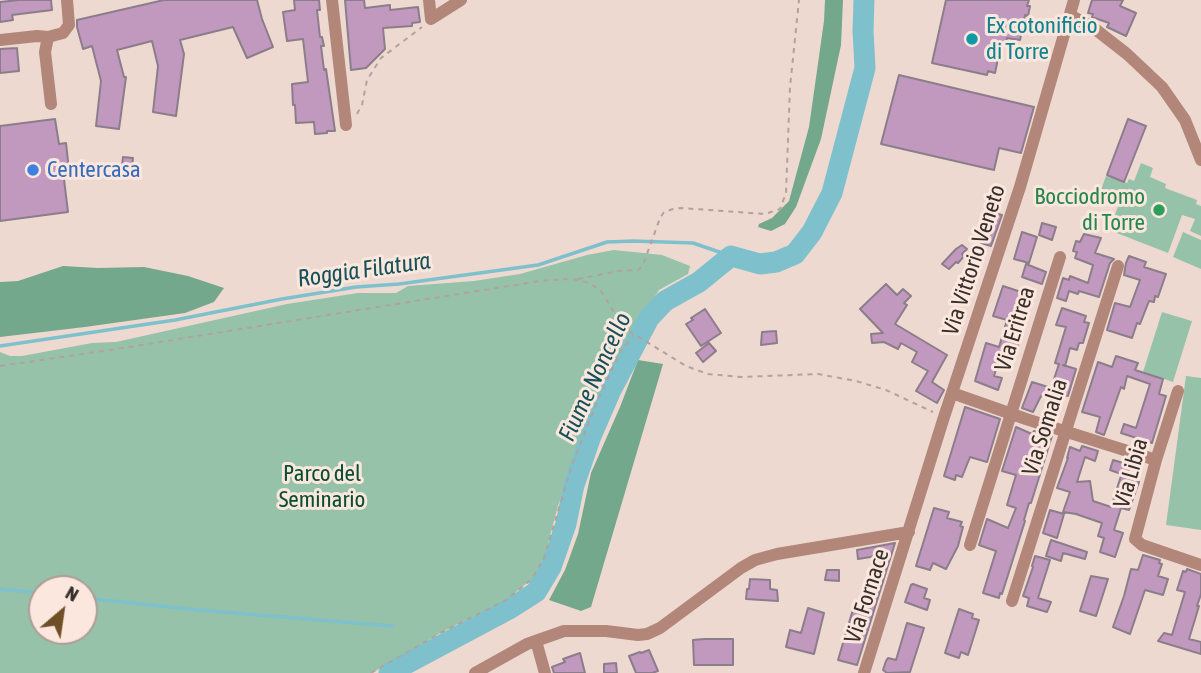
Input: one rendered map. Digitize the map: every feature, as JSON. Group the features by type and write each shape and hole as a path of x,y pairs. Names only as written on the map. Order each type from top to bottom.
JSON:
{"street":[{"path":"0,40 48,37 63,33 69,25 67,0"},
{"path":"332,0 346,125"},
{"path":"429,0 431,19 461,0"},
{"name":"Via Vittorio Veneto","path":"909,532 1020,187 1074,0"},
{"path":"1070,15 1095,29 1127,54 1162,87 1185,120 1201,160"},
{"path":"48,37 45,52 51,104"},
{"name":"Via Eritrea","path":"970,545 1060,257"},
{"name":"Via Somalia","path":"1012,601 1118,266"},
{"name":"Via Libia","path":"1178,391 1135,540 1142,545 1201,565"},
{"path":"952,393 1156,460"},
{"path":"475,673 527,644 564,631 648,634 755,560 909,532"},
{"name":"Via Fornace","path":"864,673 909,532"},
{"path":"536,641 545,673"}],"path":[{"path":"574,280 638,270 643,265 664,212 681,208 765,214 780,209 786,193 790,87 799,0"},
{"path":"346,125 362,105 368,80 380,58 431,19"},
{"path":"0,366 565,279 591,284 601,291 624,328 686,366 708,374 741,377 818,374 843,378 886,390 944,417"},
{"path":"371,673 442,632 506,600 532,579 544,558 572,465 597,402 619,354 634,334"}],"green space":[{"path":"825,0 843,0 841,45 821,139 796,207 785,224 771,231 758,227 772,218 789,201 809,127"},
{"name":"Bocciodromo di Torre","path":"1141,163 1153,168 1150,177 1166,184 1165,188 1197,200 1196,204 1201,206 1201,236 1190,231 1195,219 1182,215 1168,253 1109,230 1124,191 1121,190 1118,197 1101,190 1106,176 1127,183 1129,179 1134,181"},
{"path":"1183,232 1201,240 1201,269 1173,257"},
{"name":"Parco del Seminario","path":"614,250 662,255 690,266 688,274 659,290 619,354 572,465 544,558 532,579 506,600 442,632 372,673 0,673 0,352 10,356 22,356 92,343 116,342 287,304 358,293 396,293 408,286 520,274"},
{"path":"63,266 144,267 188,276 224,288 214,302 185,313 0,337 0,282 18,281"},
{"path":"1162,312 1192,321 1173,382 1143,372"},
{"path":"638,360 663,364 591,607 581,611 549,600 565,570 578,534 591,473"},
{"path":"1186,376 1201,378 1201,530 1166,525"}],"building":[{"path":"51,0 52,10 12,15 13,20 0,22 0,2"},
{"path":"164,0 257,0 273,47 247,58 233,27 180,40 184,54 176,116 153,112 158,66 152,41 117,50 126,77 119,129 96,126 101,81 92,46 83,49 77,20"},
{"path":"294,0 319,0 320,10 317,10 320,37 324,46 321,46 335,131 315,134 314,122 296,123 292,84 308,82 303,39 287,41 283,12 295,10"},
{"path":"345,0 364,0 365,8 390,5 390,10 418,7 420,22 412,23 412,26 383,28 385,49 366,68 351,70"},
{"name":"Ex cotonificio di Torre","path":"946,0 1029,0 1028,16 1025,15 1020,40 1007,38 1005,45 1001,44 995,73 988,71 987,75 932,63"},
{"path":"1092,0 1123,0 1120,6 1136,13 1126,36 1107,27 1109,23 1088,13"},
{"path":"17,48 19,71 0,73 0,49"},
{"path":"899,75 1034,107 1021,153 999,148 994,170 881,144"},
{"name":"Centercasa","path":"55,119 59,144 66,143 69,170 63,171 68,212 0,221 0,126"},
{"path":"1128,119 1146,126 1124,182 1107,175"},
{"path":"123,157 133,158 131,176 121,175"},
{"path":"990,212 1002,215 991,246 981,243 989,222 983,219"},
{"path":"1042,223 1056,227 1052,240 1039,235"},
{"path":"1022,232 1037,237 1029,263 1014,259"},
{"path":"1084,234 1101,238 1095,253 1114,259 1110,263 1099,297 1069,291 1066,301 1057,298 1063,278 1069,280 1070,276 1088,283 1093,265 1075,258 1077,252 1073,251 1076,241 1080,242"},
{"path":"962,245 967,249 958,263 949,269 942,264 956,249"},
{"path":"1129,256 1146,262 1144,267 1166,274 1158,297 1155,296 1154,302 1149,301 1132,338 1107,330 1115,303 1130,307 1140,280 1124,275"},
{"path":"1026,264 1046,272 1042,284 1022,277"},
{"path":"886,284 897,295 903,289 911,296 904,303 907,305 895,324 947,355 932,382 944,390 937,403 916,391 928,371 912,362 917,352 901,343 898,349 884,342 872,343 871,334 883,333 860,309"},
{"path":"1003,286 1021,292 1014,312 1026,316 1015,356 1002,351 994,376 1002,378 998,390 975,381 986,343 999,347 1007,320 993,316"},
{"path":"1062,308 1086,316 1084,322 1089,323 1083,343 1079,343 1077,350 1070,348 1065,366 1076,369 1068,396 1050,391 1059,364 1055,363 1066,327 1056,325"},
{"path":"705,309 721,333 701,346 686,324"},
{"path":"776,331 777,343 761,345 762,332"},
{"path":"709,343 716,351 703,362 696,353"},
{"path":"1116,356 1138,363 1135,370 1163,379 1159,394 1166,396 1152,443 1121,433 1124,424 1136,428 1150,384 1127,376 1104,435 1096,432 1100,417 1082,412 1098,362 1112,367"},
{"path":"1032,382 1048,387 1045,397 1041,396 1033,412 1022,408"},
{"path":"965,407 1000,419 987,462 970,457 962,477 956,475 955,480 944,476"},
{"path":"1016,427 1032,434 1034,431 1052,436 999,598 983,593 996,551 979,545 987,519 1008,528 1016,508 1007,505 1016,475 1002,471"},
{"path":"1082,446 1098,451 1095,461 1085,457 1077,482 1090,481 1093,501 1111,507 1121,476 1139,482 1129,510 1121,508 1114,530 1123,533 1115,557 1100,552 1104,538 1098,536 1102,523 1063,512 1070,492 1057,488 1070,447 1080,451"},
{"path":"1113,460 1130,465 1127,476 1110,470"},
{"path":"934,508 949,512 947,518 962,522 960,526 963,527 958,546 946,569 933,563 930,570 916,566"},
{"path":"1050,510 1064,514 1057,538 1043,533"},
{"path":"1051,540 1087,552 1085,559 1063,553 1061,561 1046,556"},
{"path":"895,543 857,665 838,660 854,606 863,609 872,576 876,578 883,555 858,559 857,550"},
{"path":"1143,555 1160,560 1159,563 1162,564 1158,576 1168,579 1163,595 1145,590 1130,634 1113,627 1131,569 1138,570"},
{"path":"1035,556 1050,560 1038,598 1051,602 1047,612 1027,606 1029,598 1023,596"},
{"path":"1187,569 1201,574 1199,606 1189,639 1201,642 1201,654 1158,641 1164,633 1172,635 1185,592 1177,590 1183,571 1186,572"},
{"path":"827,570 839,570 839,581 825,580"},
{"path":"1091,576 1108,579 1096,616 1080,611"},
{"path":"750,579 770,580 770,589 777,590 778,601 746,599"},
{"path":"913,584 927,589 924,598 930,600 927,610 905,602"},
{"path":"808,608 824,613 814,654 786,647 790,630 801,633"},
{"path":"959,609 973,614 972,618 979,620 968,655 961,652 959,658 945,653"},
{"path":"907,623 924,628 910,672 887,673 883,670 886,661 888,658 896,660"},
{"path":"733,639 733,665 694,665 693,640"},
{"path":"649,650 658,671 636,673 629,656"},
{"path":"580,653 585,673 554,673 552,667 565,662 563,659"},
{"path":"616,663 617,673 604,673 604,664"}],"waterway":[{"name":"Fiume Noncello","path":"389,673 536,592 551,567 566,524 574,485 611,390 649,318 665,301 699,282 731,256 760,264 776,262 795,254 812,232 832,193 865,68 864,0"},
{"name":"Roggia Filatura","path":"0,346 175,320 356,287 399,284 538,265 607,242 693,243 731,256"},
{"path":"0,589 28,592"},
{"path":"98,599 392,626"}],"place":[{"name":"Ex cotonificio di Torre","path":"972,39"},
{"name":"Centercasa","path":"33,170"},
{"name":"Bocciodromo di Torre","path":"1159,210"}]}
